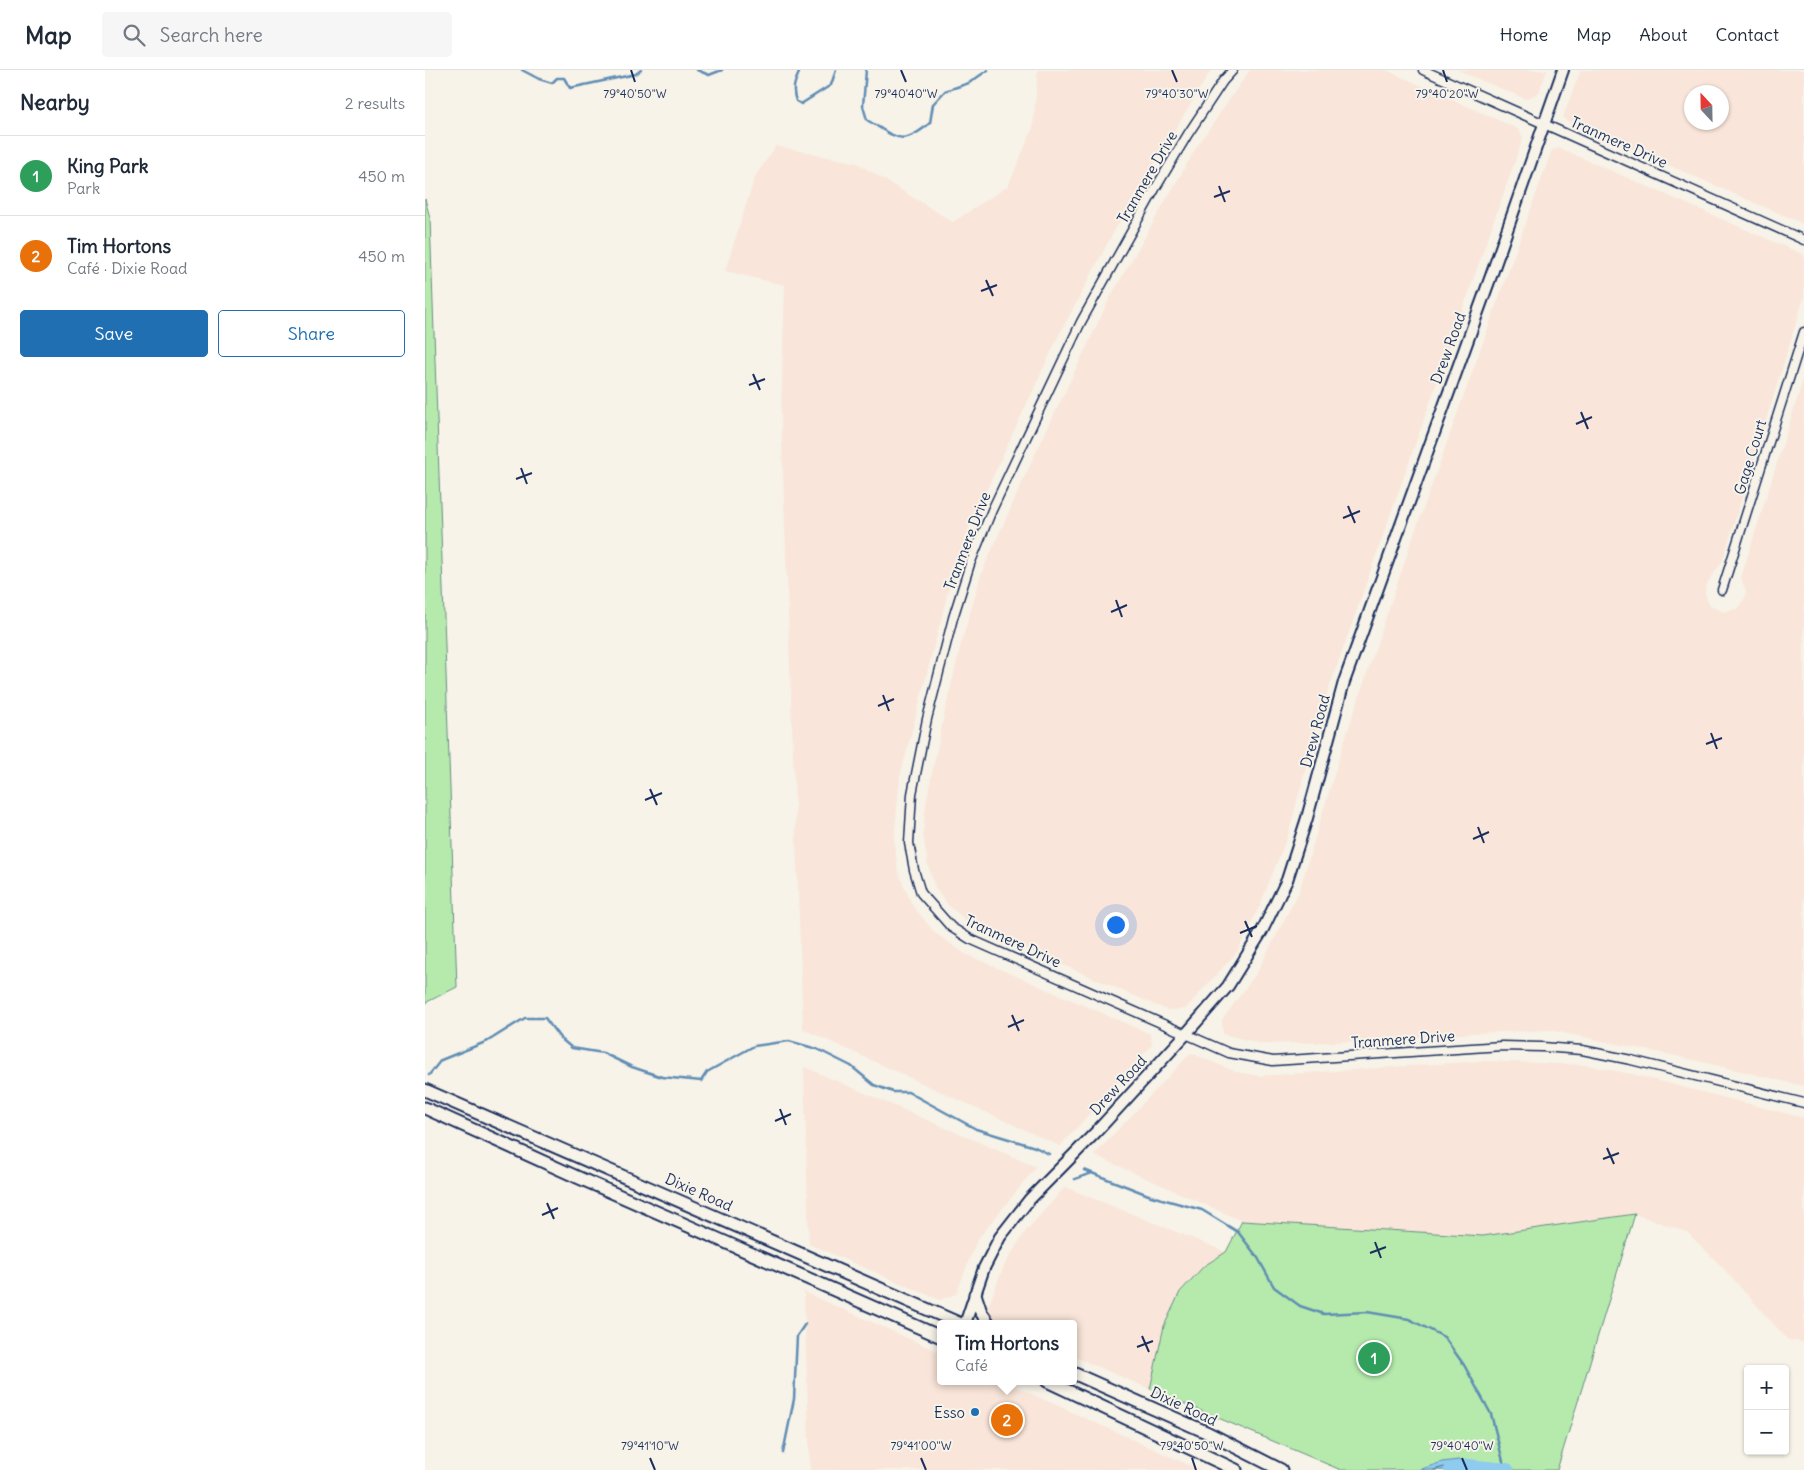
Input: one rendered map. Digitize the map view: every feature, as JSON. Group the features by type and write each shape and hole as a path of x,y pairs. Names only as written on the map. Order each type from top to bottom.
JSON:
{"main road":[{"name":"Dixie Road","path":"425,1090 952,1320"},
{"path":"425,1108 586,1182 937,1335"},
{"path":"975,1294 981,1312 986,1320"},
{"name":"Dixie Road","path":"1077,1375 1206,1432 1281,1470"},
{"path":"1055,1385 1236,1470"}],"street":[{"name":"Tranmere Drive","path":"1233,70 1200,114 1097,290 992,510 970,564 945,648 912,794 909,844 921,893 951,927 970,939 1229,1053 1248,1058 1273,1061 1502,1046 1541,1046 1581,1050 1631,1060 1804,1103"},
{"name":"Tranmere Drive","path":"1423,70 1804,240"},
{"name":"Drew Road","path":"966,1320 984,1268 1000,1237 1029,1200 1186,1034 1228,986 1262,931 1287,880 1307,818 1345,682 1563,70"},
{"name":"Gage Court","path":"1722,590 1804,332"}],"shaded area":[{"path":"1038,70 1211,70 1114,231 1059,335 969,527 949,588 900,777 894,840 898,872 912,905 935,933 965,954 1150,1034 1152,1045 1060,1146 803,1029 781,415 785,285 725,271 755,177 776,146 857,163 953,222 1008,186 1033,128"},
{"path":"1250,70 1386,70 1518,129 1523,138 1319,717 1288,835 1260,905 1237,952 1185,1009 1167,1010 990,933 967,921 949,906 935,887 928,865 923,834 926,803 943,720 961,644 982,572 1031,463 1110,298 1196,148"},
{"path":"1457,70 1547,70 1539,92 1526,99"},
{"path":"1581,70 1804,70 1804,224 1565,120 1563,117"},
{"path":"1559,148 1804,255 1804,297 1722,562 1709,580 1705,593 1710,606 1723,612 1737,609 1745,598 1746,591 1741,578 1804,377 1804,1086 1681,1057 1549,1030 1364,1041 1263,1044 1223,1034 1222,1020 1256,974 1299,892 1343,745 1411,543 1552,150"},
{"path":"1191,1053 1236,1072 1259,1076 1483,1061 1586,1065 1631,1074 1804,1118 1804,1342 1788,1340 1723,1268 1687,1232 1635,1214 1483,1236 1242,1221 1094,1155"},
{"path":"804,1067 1036,1167 977,1240 956,1294 940,1300 809,1244"},
{"path":"1065,1187 1226,1252 1204,1266 1164,1326 1150,1389 1077,1358 1077,1320 994,1320 988,1307 1004,1266 1025,1232"},
{"path":"804,1292 937,1351 937,1385 1012,1385 1200,1470 810,1470"}],"green space":[{"path":"425,199 430,218 457,987 425,1003"},
{"path":"1635,1214 1557,1470 1341,1470 1150,1389 1164,1326 1180,1292 1204,1266 1226,1252 1242,1221 1483,1236"}],"water":[{"path":"1458,1460 1475,1462 1496,1470 1419,1470 1442,1462"}],"waterway":[{"path":"522,70 552,83 557,78 564,78 570,88 636,74 641,70"},
{"path":"697,70 709,75 722,70"},
{"path":"798,70 794,93 796,101 801,104 831,85 836,70"},
{"path":"866,70 863,106 867,120 892,135 905,138 920,131 930,123 933,104 945,91 969,83 988,70"},
{"path":"429,1075 441,1060 488,1041 525,1018 545,1018 560,1038 572,1048 603,1053 632,1067 662,1077 701,1081 707,1072 754,1046 789,1041 817,1049 851,1066 874,1085 893,1092 908,1092 976,1129 1035,1147 1049,1154"},
{"path":"1084,1170 1151,1196 1202,1210 1238,1232 1258,1258 1274,1287 1300,1306 1324,1314 1367,1312 1409,1319 1444,1337 1464,1365 1491,1414 1505,1469"},
{"path":"1075,1179 1092,1173"},
{"path":"783,1453 794,1399 797,1336 805,1324"},
{"path":"1451,1470 1468,1466 1507,1470"}],"place":[{"name":"King Park","path":"1374,1358"},
{"name":"Esso","path":"975,1412"},
{"name":"Tim Hortons","path":"1007,1420"}]}
